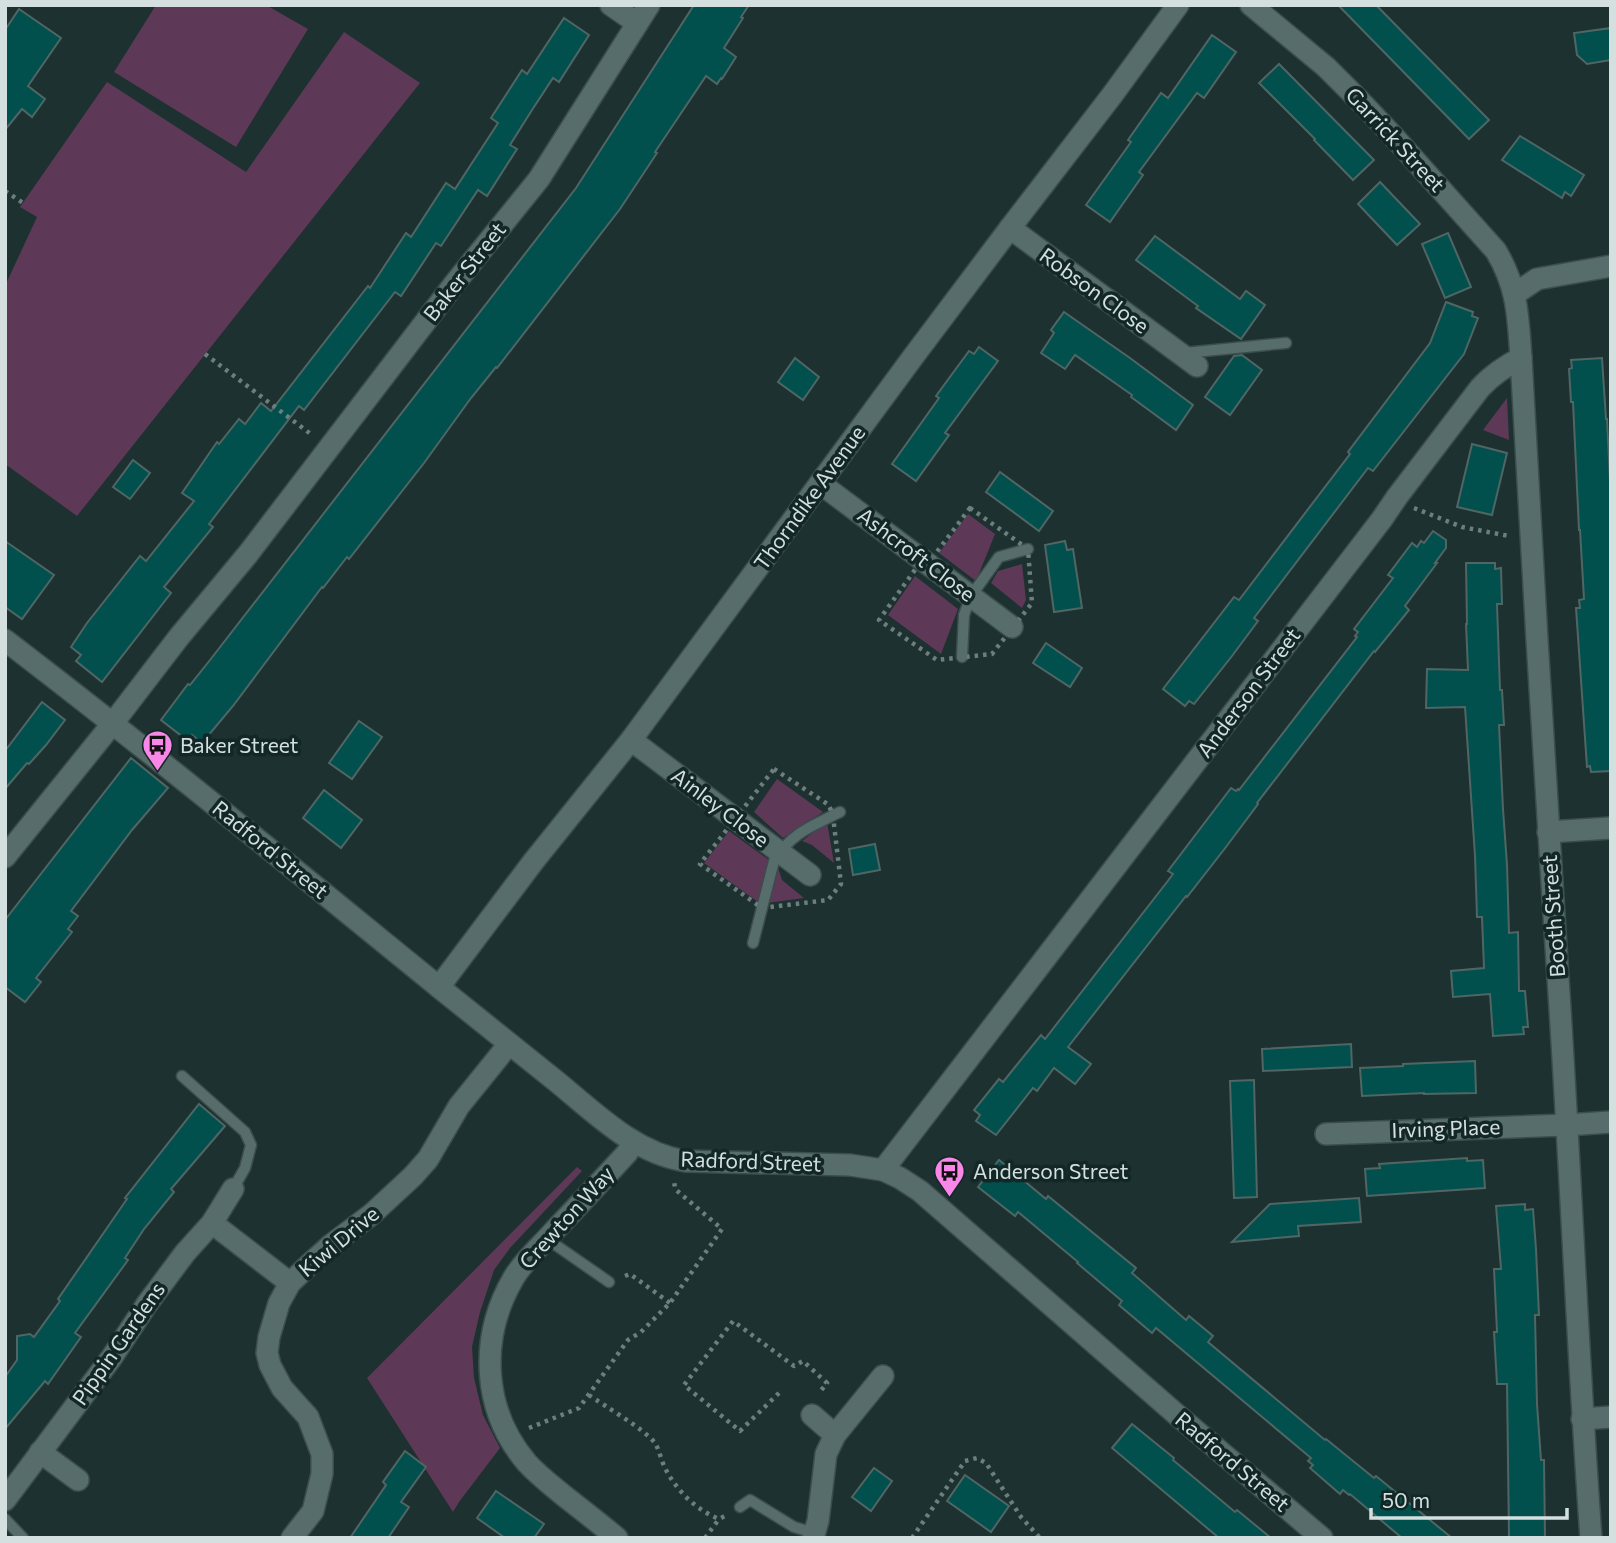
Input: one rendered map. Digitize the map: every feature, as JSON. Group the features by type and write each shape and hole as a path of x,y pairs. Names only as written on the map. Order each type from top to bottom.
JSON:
{"street":[{"path":"611,5 643,14"},
{"name":"Thorndike Avenue","path":"439,987 533,862 631,740 1178,5"},
{"name":"Garrick Street","path":"1251,5 1326,68 1394,136 1496,251 1515,294"},
{"name":"Baker Street","path":"5,857 248,554 454,284 539,179 643,14"},
{"name":"Robson Close","path":"1010,228 1196,366"},
{"path":"1515,294 1536,278 1611,266"},
{"name":"Booth Street","path":"1515,294 1591,1538"},
{"name":"Anderson Street","path":"883,1170 1340,575 1480,388 1493,375 1521,358"},
{"name":"Ashcroft Close","path":"821,484 1012,627"},
{"name":"Radford Street","path":"5,640 113,723 634,1142 676,1160 850,1166 883,1170 900,1178 920,1191 1322,1538"},
{"name":"Ainley Close","path":"631,740 810,875"},
{"path":"1548,832 1611,828"},
{"name":"Kiwi Drive","path":"292,1538 313,1511 322,1474 322,1454 308,1417 282,1388 275,1377 267,1353 272,1323 279,1303 290,1283 413,1176 428,1159 459,1106 509,1044"},
{"name":"Irving Place","path":"1326,1133 1611,1122"},
{"name":"Crewton Way","path":"617,1538 539,1475 526,1461 507,1432 489,1375 492,1336 513,1279 634,1142"},
{"name":"Pippin Gardens","path":"5,1500 112,1357 185,1253 212,1223 233,1189"},
{"path":"212,1223 290,1283"},
{"path":"813,1535 818,1521 826,1454 835,1434 883,1376"},
{"path":"813,1408 835,1434"},
{"path":"1582,1419 1611,1417"},
{"path":"40,1452 78,1480"}],"lane":[{"path":"1179,353 1286,343"},
{"path":"962,657 964,615 971,596 999,557 1028,549"},
{"path":"753,943 774,861 779,852 790,839 802,831 840,812"},
{"path":"183,1076 245,1132 251,1144 245,1168 233,1189"},
{"path":"547,1239 609,1282"},
{"path":"740,1507 750,1500 794,1527 813,1535"},
{"path":"5,1519 23,1538"}],"path":[{"path":"5,191 23,203"},
{"path":"205,354 329,448"},
{"path":"1397,497 1419,511 1462,527 1499,535 1531,537"},
{"path":"507,1432 524,1430 579,1408 628,1340 642,1332 670,1303 722,1229 675,1189 673,1178 676,1160"},
{"path":"609,1282 630,1274 670,1303"},
{"path":"779,1393 740,1431 684,1385 733,1321 794,1366 803,1361 827,1383 813,1408"},
{"path":"589,1395 646,1434 656,1445 668,1473 686,1497 708,1515 719,1519"},
{"path":"912,1538 965,1461 977,1458 986,1463 1021,1517 1040,1538"},
{"path":"705,1538 719,1519 740,1507"}],"shaded area":[{"path":"156,5 266,5 308,29 236,147 114,72"},
{"path":"344,32 420,83 77,516 5,464 5,286 37,217 20,207 107,82 246,172"},
{"path":"1507,398 1509,440 1483,430"},
{"path":"968,514 995,534 976,581 939,553"},
{"path":"1022,564 1026,600 1022,608 991,583 998,571"},
{"path":"915,576 958,609 941,654 888,615"},
{"path":"777,779 823,812 783,838 754,812"},
{"path":"827,822 834,863 812,845 802,841"},
{"path":"729,831 769,860 758,902 704,863"},
{"path":"778,867 782,880 804,898 767,903"},
{"path":"577,1167 582,1171 510,1248 494,1270 472,1347 474,1378 483,1415 500,1448 453,1512 367,1378"}],"building":[{"path":"694,5 749,5 724,48 736,57 722,79 717,84 706,76 620,209 471,398 424,463 349,559 347,557 322,587 202,743 192,735 188,741 161,720 576,188"},
{"path":"1338,5 1376,5 1489,120 1469,139"},
{"path":"19,9 61,38 28,86 45,99 32,117 22,109 5,130 5,30"},
{"path":"564,18 589,35 559,82 553,78 532,110 510,145 517,149 487,196 478,190 441,246 436,243 401,296 395,292 304,410 299,406 209,524 213,527 164,587 171,593 102,682 76,661 81,655 71,647 87,623 140,556 146,561 194,501 182,493 217,442 219,444 239,419 245,424 261,403 271,411 368,286 370,288 406,233 411,237 446,183 455,189 498,123 491,118 522,70 527,74"},
{"path":"1611,28 1611,60 1587,64 1577,55 1574,33"},
{"path":"1212,35 1236,52 1204,98 1197,93 1139,172 1143,175 1110,222 1086,205 1131,142 1128,140 1161,93 1168,98"},
{"path":"1279,64 1374,160 1353,180 1259,83"},
{"path":"1520,136 1584,175 1571,196 1565,192 1562,198 1502,160"},
{"path":"1380,182 1420,224 1397,245 1358,204"},
{"path":"1448,233 1471,287 1445,298 1422,244"},
{"path":"1155,236 1240,299 1246,291 1265,305 1241,339 1196,308 1198,306 1136,260"},
{"path":"1446,302 1473,312 1472,316 1478,318 1464,354 1373,471 1368,468 1254,618 1258,621 1194,704 1189,701 1185,706 1163,689 1234,597 1239,600 1350,454 1348,452 1430,343"},
{"path":"1064,312 1193,405 1176,430 1075,355 1065,369 1041,353 1054,333 1051,330"},
{"path":"979,347 998,361 945,433 949,435 916,481 892,464 969,351 974,354"},
{"path":"1242,355 1262,370 1230,415 1205,397 1234,356"},
{"path":"795,358 819,377 803,400 778,382"},
{"path":"1602,358 1611,501 1611,771 1591,772 1590,766 1587,767 1576,608 1580,608 1579,600 1584,599 1569,369 1572,368 1571,360"},
{"path":"1472,444 1507,453 1492,515 1457,507"},
{"path":"133,460 150,473 130,499 113,487"},
{"path":"1000,472 1053,511 1039,531 986,492"},
{"path":"1433,531 1446,540 1446,548 1405,606 1409,610 1374,651 1226,847 1068,1047 1091,1064 1075,1084 1054,1068 1037,1091 1033,1088 996,1135 976,1121 980,1115 974,1110 999,1079 1003,1082 1041,1035 1045,1039 1173,874 1168,871 1231,788 1239,790 1357,637 1355,636 1358,632 1354,629 1393,578 1388,575 1412,543 1417,547 1421,541 1424,543"},
{"path":"5,541 54,575 22,619 5,607"},
{"path":"1065,541 1067,550 1073,549 1082,608 1054,612 1045,545"},
{"path":"1466,563 1495,563 1495,569 1501,568 1502,604 1497,604 1504,725 1499,725 1509,933 1518,932 1519,991 1525,991 1528,1027 1523,1027 1524,1034 1493,1036 1490,994 1453,997 1451,971 1484,968 1482,917 1477,917 1465,707 1426,708 1427,669 1468,670"},
{"path":"1046,643 1082,668 1070,687 1033,663"},
{"path":"42,702 65,720 5,789 5,751"},
{"path":"359,721 382,737 352,779 329,763"},
{"path":"131,758 168,788 132,830 71,911 78,916 68,929 72,932 36,978 41,982 25,1002 5,987 5,920"},
{"path":"324,790 362,820 341,848 303,818"},
{"path":"875,844 880,870 853,875 849,849"},
{"path":"1351,1044 1352,1067 1263,1071 1262,1049"},
{"path":"1475,1061 1476,1093 1362,1096 1360,1068"},
{"path":"1254,1080 1257,1197 1234,1198 1230,1081"},
{"path":"199,1104 225,1126 171,1189 174,1192 144,1229 125,1258 128,1260 75,1333 81,1337 48,1384 45,1381 5,1429 5,1377 17,1360 17,1336 30,1334 34,1337 127,1199 125,1198"},
{"path":"1467,1158 1467,1161 1483,1160 1485,1188 1367,1196 1365,1169 1380,1168 1379,1164"},
{"path":"999,1160 1136,1268 1132,1273 1186,1320 1189,1316 1213,1336 1208,1342 1325,1440 1374,1478 1376,1476 1452,1538 1402,1538 1350,1494 1343,1490 1340,1494 1310,1468 1313,1465 1308,1461 1311,1458 1156,1328 1152,1333 1119,1305 1122,1301 1018,1212 1015,1216 978,1187"},
{"path":"1359,1198 1361,1222 1298,1226 1299,1236 1232,1242 1270,1204"},
{"path":"1525,1204 1525,1210 1533,1209 1536,1249 1539,1315 1535,1315 1537,1404 1541,1460 1544,1460 1545,1538 1509,1538 1507,1384 1497,1384 1494,1269 1501,1269 1496,1206"},
{"path":"1132,1424 1235,1512 1237,1510 1271,1538 1219,1538 1112,1448"},
{"path":"405,1451 426,1467 401,1502 409,1507 388,1538 350,1538 386,1485 383,1482"},
{"path":"874,1468 892,1481 871,1511 852,1497"},
{"path":"965,1475 1009,1506 991,1532 947,1501"},
{"path":"496,1491 544,1524 534,1538 505,1538 477,1518"}],"place":[{"name":"Baker Street","path":"157,773"},
{"name":"Anderson Street","path":"950,1199"}]}
